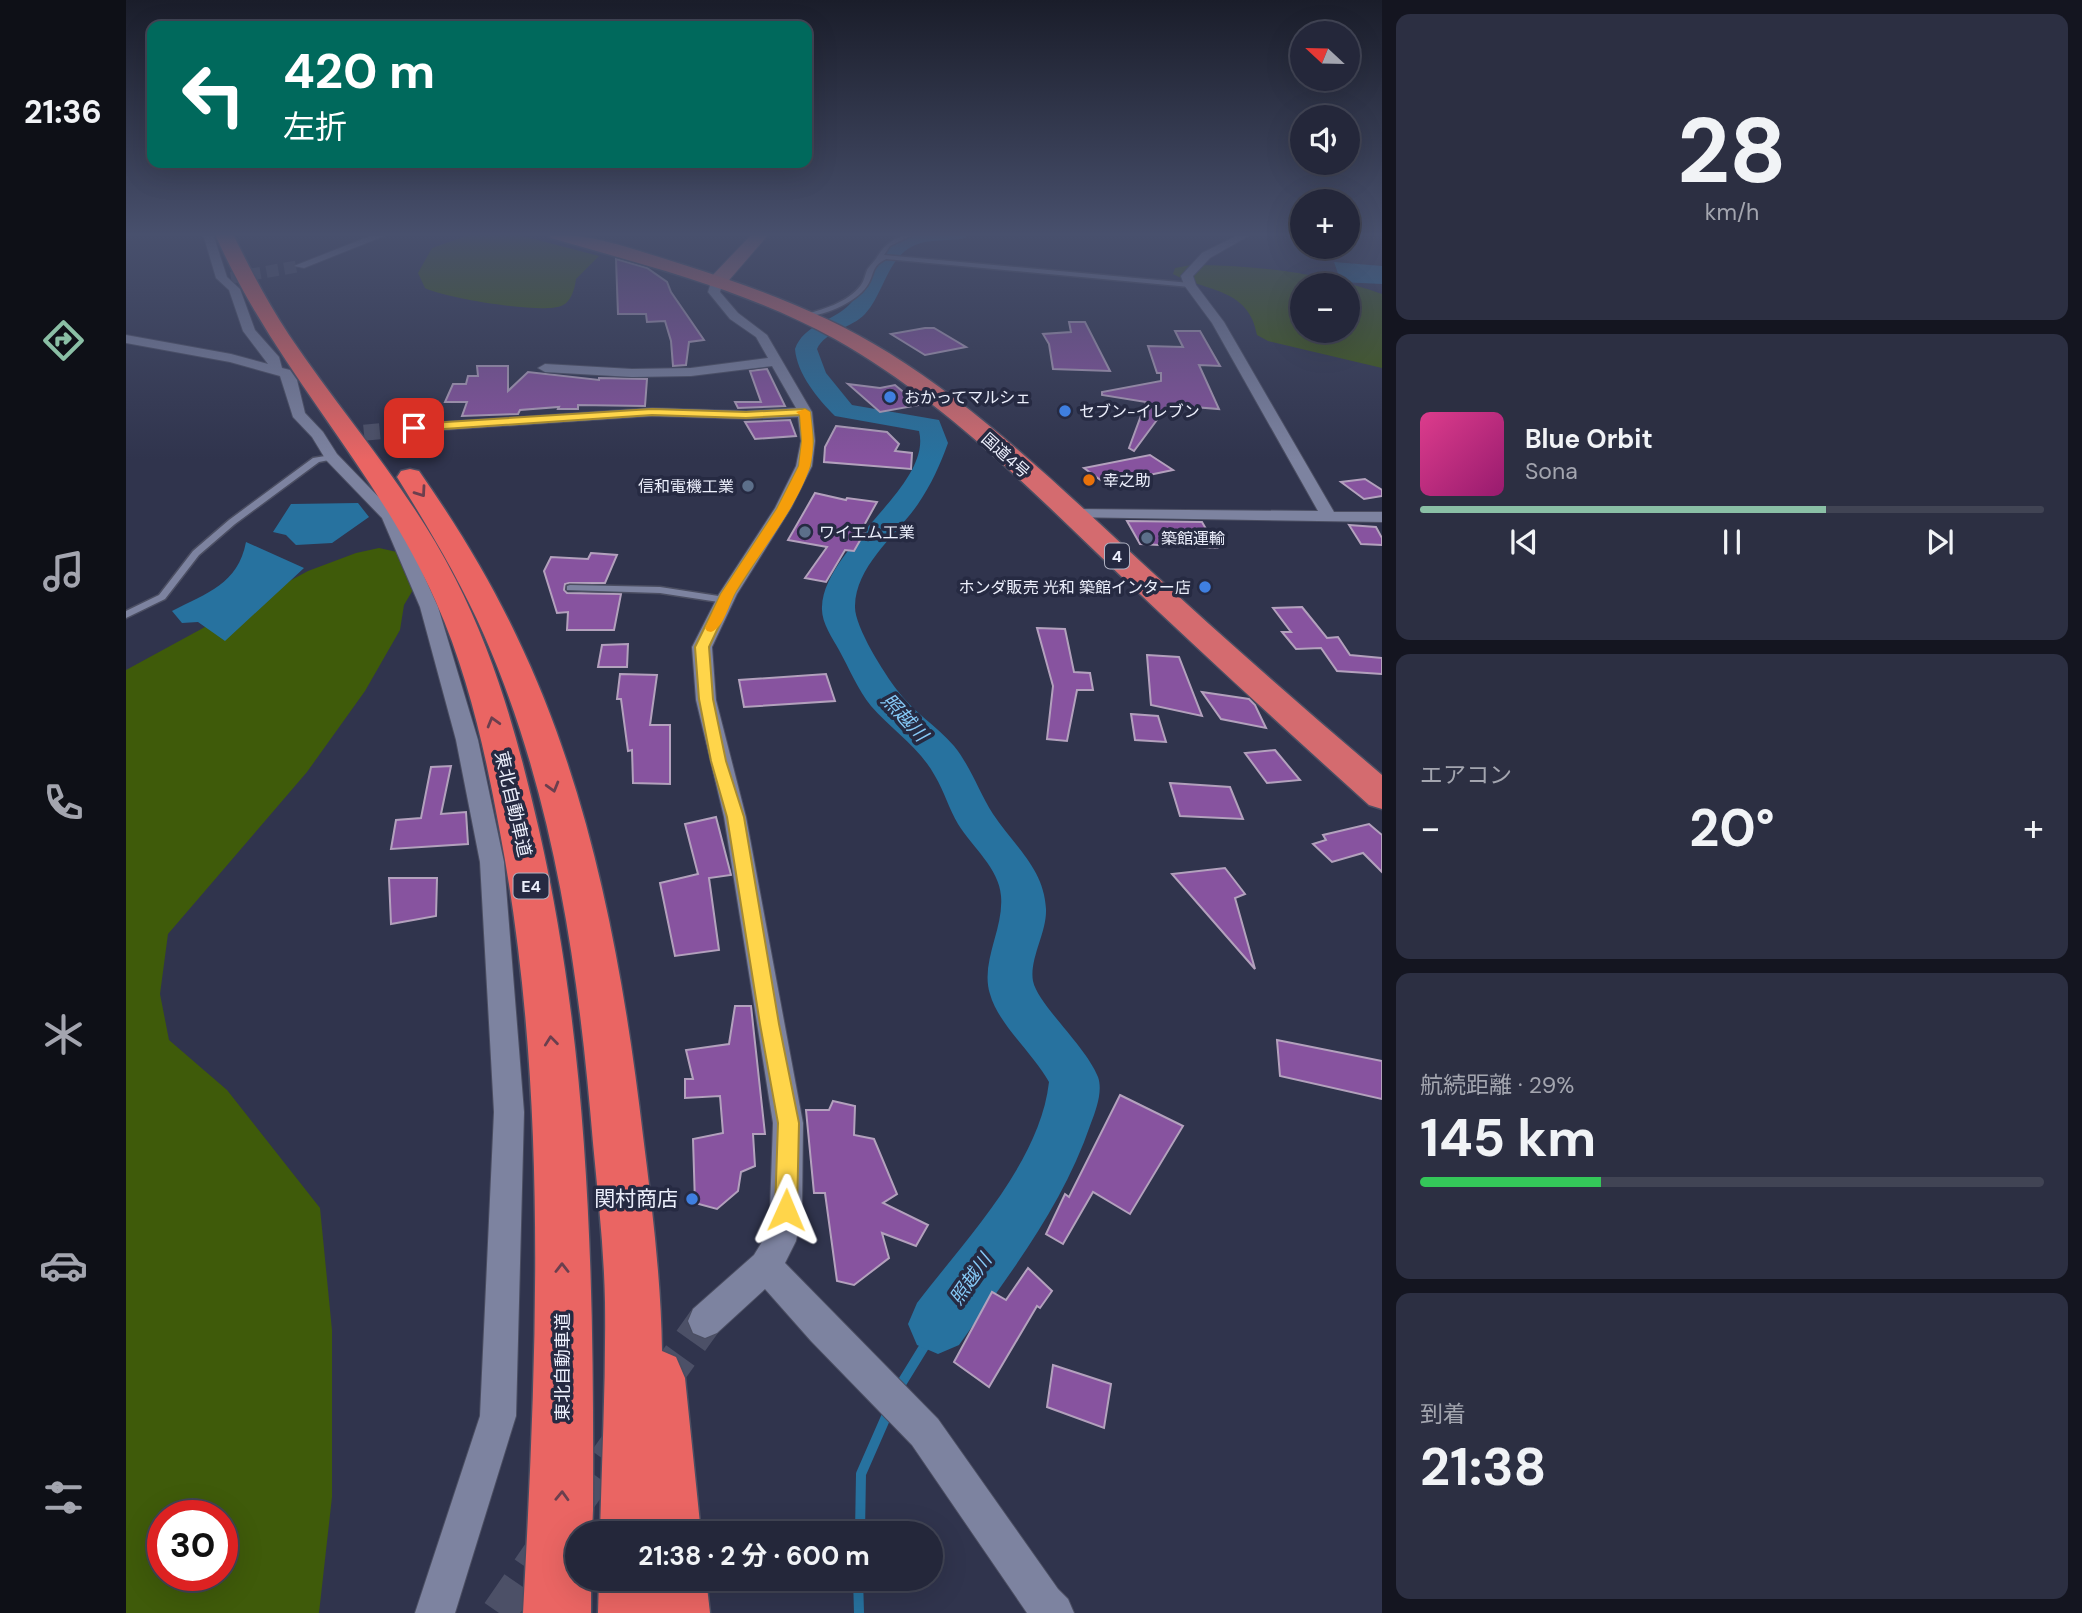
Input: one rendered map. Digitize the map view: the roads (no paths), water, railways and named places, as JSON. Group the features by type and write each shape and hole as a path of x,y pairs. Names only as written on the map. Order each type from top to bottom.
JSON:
{"highway":[{"name":"東北自動車道","path":"264,309 398,502 456,611 485,694 524,845 541,954 554,1065 562,1196 564,1446 557,1613"},
{"path":"288,309 426,499 457,549 488,608 522,689 568,838 592,947 647,1299 668,1521"},
{"name":"国道4号","path":"787,309 840,333 905,372 945,401 1072,514 1232,664 1382,796"},
{"path":"615,1098 633,1304 632,1521"},
{"path":"632,1591 632,1613"},
{"path":"674,1591 677,1613"}],"street":[{"path":"241,309 249,331 274,360 275,369"},
{"path":"705,1321 766,1266 780,1241 786,1210 789,1123 769,1024 736,817 719,761 706,699 702,647 725,600 783,509 804,466 808,441 805,412 761,335 728,309"},
{"path":"1208,309 1328,515"},
{"path":"126,339 232,358 275,369 290,380 298,414 330,442 389,516 429,607 467,740 492,862 509,1112 498,1416 435,1613"},
{"path":"544,368 632,373 691,372 776,361"},
{"path":"414,428 652,412 746,415 805,412"},
{"path":"1072,514 1382,517"},
{"path":"766,1266 823,1329 925,1432 1044,1603 1054,1613"}],"lane":[{"path":"807,317 834,309"},
{"path":"126,615 162,597 197,553 232,522 316,460 330,442"},
{"path":"570,587 660,590 725,600"}],"water":[{"path":"358,503 369,517 332,543 296,545 286,535 273,532 291,504"},
{"path":"246,542 304,568 225,641 198,622 182,623 172,611 209,592 228,578 242,556"}],"waterway":[{"name":"照越川","path":"858,309 808,343 807,356 814,373 844,411 930,425 935,443 924,470 905,502 865,549 841,587 838,609 843,627 883,697 939,753 953,772 976,820 1013,867 1023,892 1024,913 1009,978 1014,997 1058,1053 1074,1080 1072,1104 1051,1162 1026,1203 938,1324"},
{"path":"898,1389 938,1324"},
{"path":"860,1521 861,1474 889,1410"},
{"path":"858,1591 859,1613"}],"tunnel":[{"path":"340,435 413,428"},
{"path":"660,1384 705,1321"},
{"path":"575,1504 620,1441"},
{"path":"499,1613 541,1552"}],"place":[{"name":"おかってマルシェ","path":"890,397"},
{"name":"セブン-イレブン","path":"1065,411"},
{"name":"幸之助","path":"1089,480"},
{"name":"信和電機工業","path":"748,486"},
{"name":"ワイエム工業","path":"805,532"},
{"name":"築館運輸","path":"1147,538"},
{"name":"ホンダ販売 光和 築館インター店","path":"1205,587"},
{"name":"関村商店","path":"692,1199"}]}
